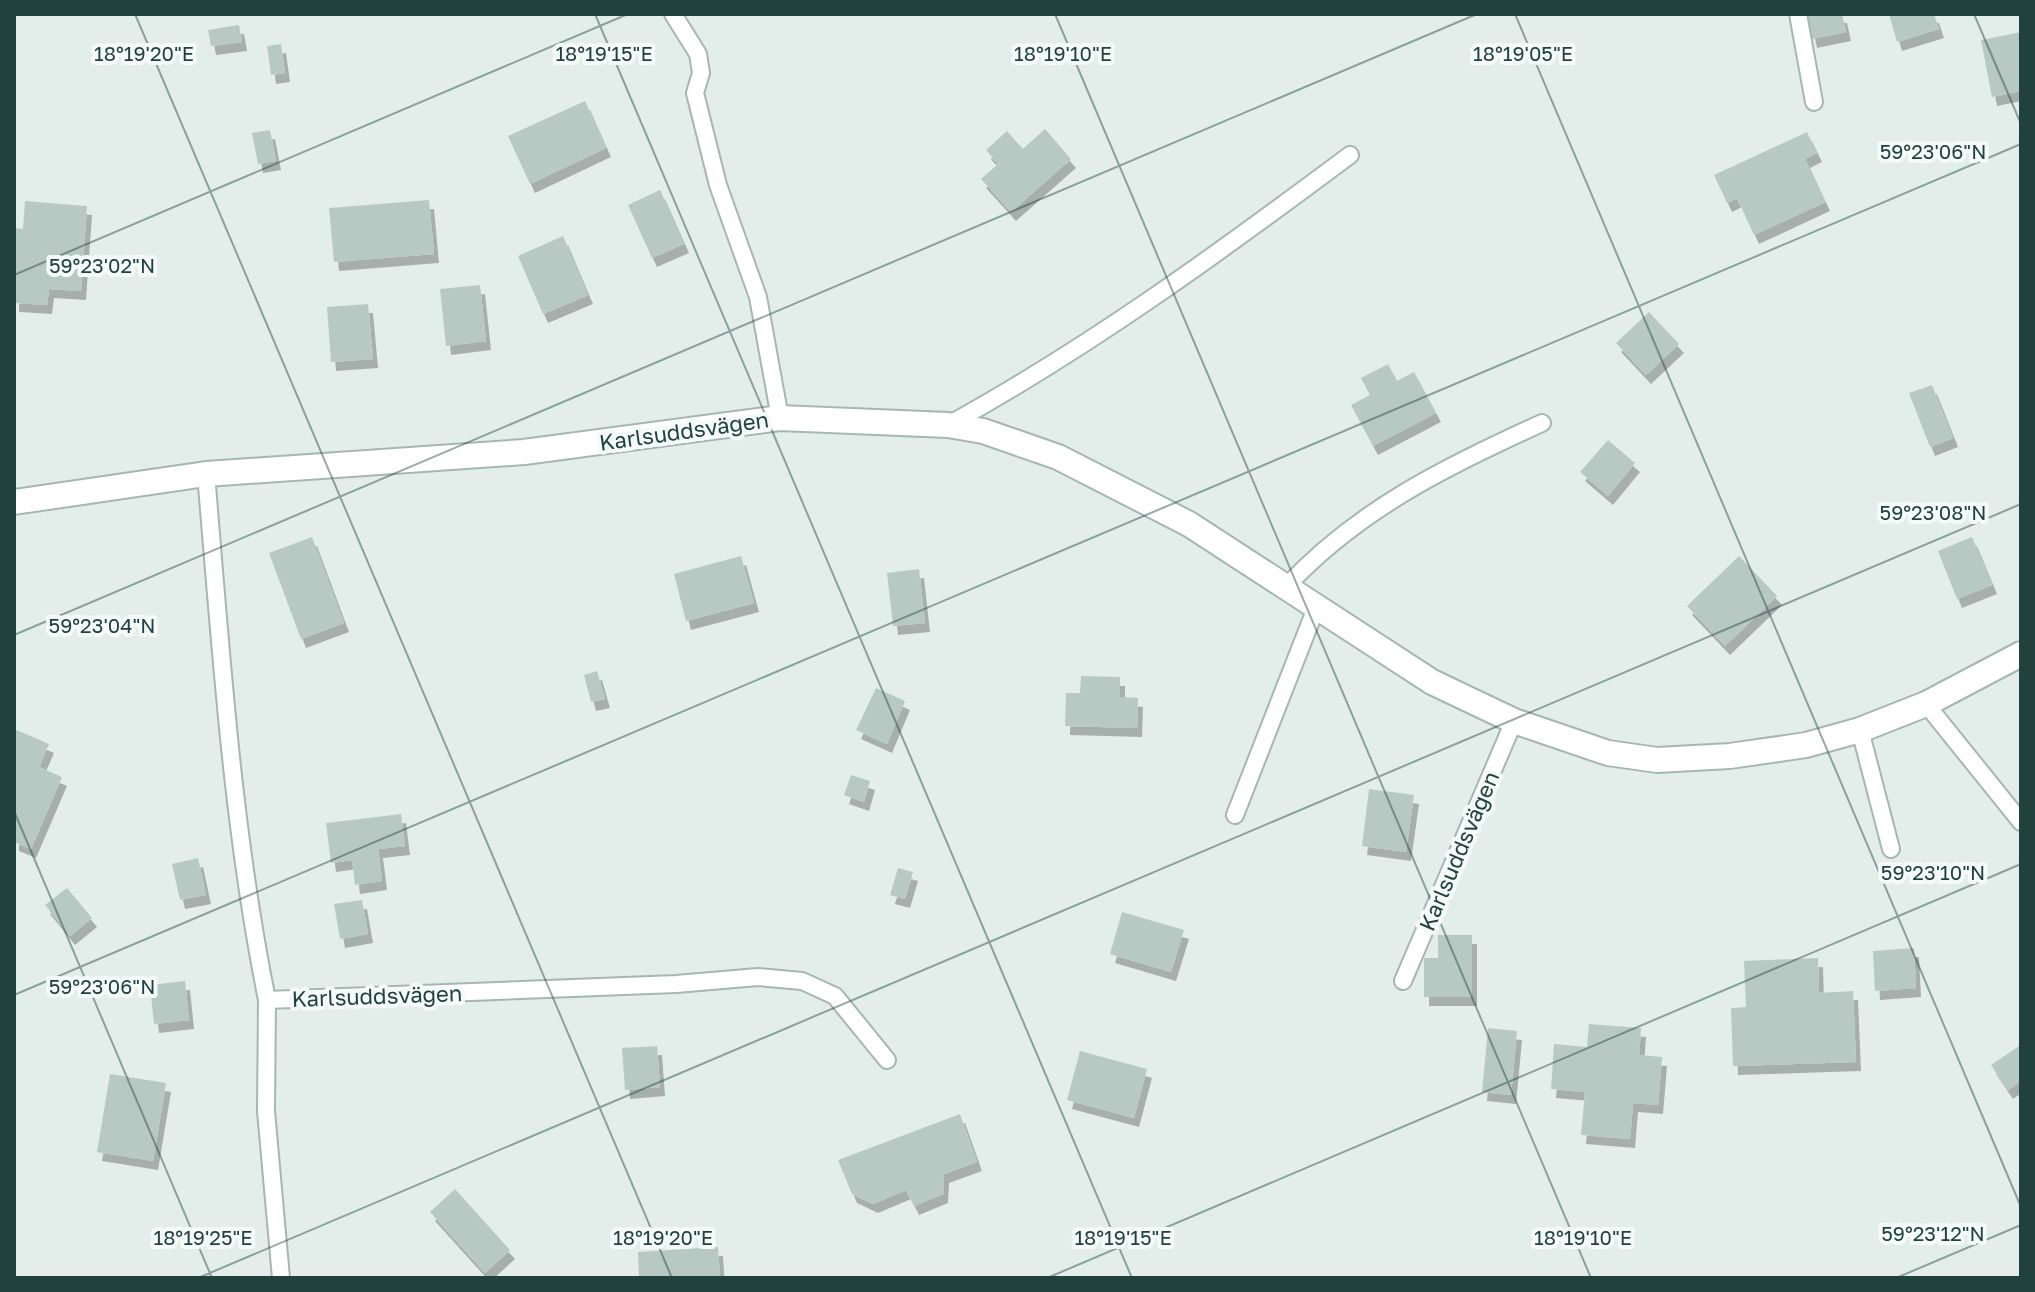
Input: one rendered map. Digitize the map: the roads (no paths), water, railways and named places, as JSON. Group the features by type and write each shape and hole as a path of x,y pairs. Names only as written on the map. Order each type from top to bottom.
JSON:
{"street":[{"name":"Karlsuddsvägen","path":"14,502 206,474 524,452 780,418 948,425 983,431 1058,457 1189,524 1432,682 1514,721 1608,753 1657,760 1745,754 1806,745 1860,730 1926,704 2021,654"}],"lane":[{"name":"Karlsuddsvägen","path":"673,14 698,54 701,73 695,93 718,185 758,297 780,418"},
{"path":"1798,14 1814,102"},
{"path":"948,425 1024,383 1212,258 1350,155"},
{"path":"1285,588 1318,551 1409,487 1542,423"},
{"name":"Karlsuddsvägen","path":"206,474 233,788 267,1000 676,984 758,977 802,981 835,996 887,1060"},
{"path":"1235,815 1316,608"},
{"path":"1926,704 2021,822"},
{"name":"Karlsuddsvägen","path":"1403,981 1514,721"},
{"path":"1860,730 1891,849"},
{"path":"267,1000 266,1111 281,1278"}]}
